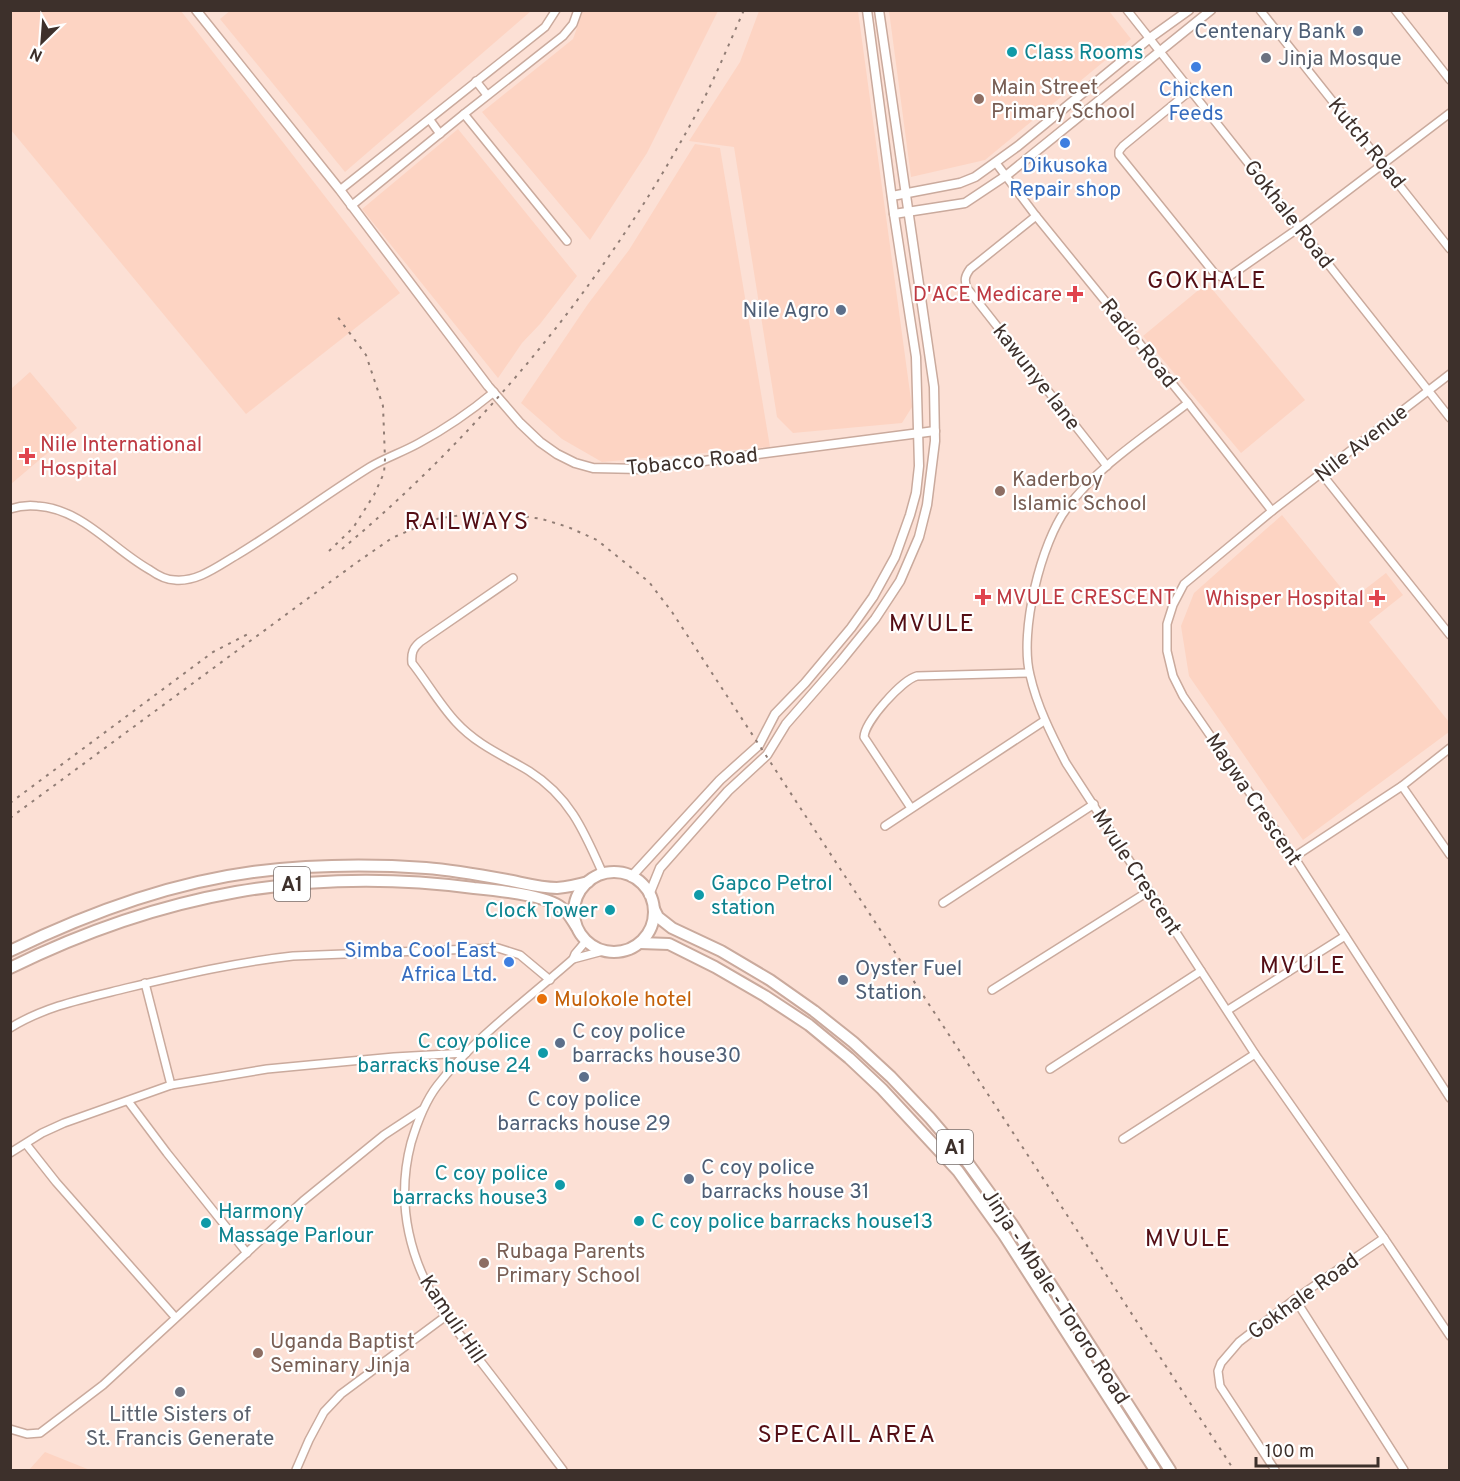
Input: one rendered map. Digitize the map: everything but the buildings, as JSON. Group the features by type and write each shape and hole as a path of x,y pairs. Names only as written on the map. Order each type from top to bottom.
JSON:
{"highway":[{"name":"A1","path":"10,951 44,934 146,896 200,882 253,872 368,866 426,868 477,874 553,888 588,882 603,874"},
{"path":"603,874 612,873 631,877 642,884 650,895"},
{"name":"A1","path":"10,968 55,946 163,908 260,888 315,881 394,881 502,891 550,901 563,908 586,941 603,951 628,950 640,943"},
{"path":"576,926 574,906 577,897 588,882"},
{"name":"A1","path":"650,895 654,909"},
{"path":"640,943 648,933 653,921 654,909"},
{"name":"Jinja - Mbale - Tororo Road","path":"654,909 658,917 672,928 720,951 770,980 814,1011 854,1042 930,1118 965,1159 1012,1224 1170,1470"},
{"name":"Jinja - Mbale - Tororo Road","path":"640,943 669,944 765,996 808,1025 849,1058 882,1089 957,1171 1004,1236 1155,1470"}],"street":[{"path":"340,190 545,27 556,10"},
{"path":"351,206 563,36 573,24 578,10"},
{"path":"631,877 720,780 759,745 775,714 829,656 873,597 895,557 916,493 919,466 916,357 867,10"},
{"path":"650,895 660,868 728,791 767,755 786,724 841,662 887,602 900,581 919,537 932,472 935,431 934,387 879,10"},
{"name":"Gokhale Road","path":"1127,10 1449,418"},
{"path":"892,196 960,183 975,177 996,163 1150,38 1189,10"},
{"path":"894,214 965,203 1007,175 1211,10"},
{"name":"Kutch Road","path":"1260,10 1449,249"},
{"path":"1395,10 1449,80"},
{"name":"Tobacco Road","path":"201,12 494,392 520,423 557,454 593,468 642,469 935,431"},
{"path":"476,81 487,95"},
{"path":"1191,90 1119,151 1121,159 1215,274 1222,277 1230,276 1300,227 1449,113"},
{"path":"464,114 567,241"},
{"path":"430,120 440,134"},
{"name":"Radio Road","path":"996,163 1272,512"},
{"name":"kawunye lane","path":"1036,216 970,269 965,275 967,288 1107,466"},
{"name":"Nile Avenue","path":"1272,512 1449,374"},
{"path":"11,507 28,505 48,507 63,512 92,527 140,565 173,580 188,580 201,576 259,541 370,467 420,443 477,406 494,392"},
{"name":"Mvule Crescent","path":"1188,403 1107,466 1066,509 1040,569 1031,607 1028,645 1029,672 1044,721 1066,763 1255,1054 1384,1238 1449,1336"},
{"path":"1321,474 1449,635"},
{"name":"Magwa Crescent","path":"1272,512 1184,584 1173,605 1167,624 1167,651 1173,676 1184,696 1294,857 1449,1098"},
{"path":"513,578 415,646 411,655 412,663 456,723 485,747 539,778 565,801 576,817 603,874"},
{"path":"911,808 864,737 866,727 881,708 913,677 1029,672"},
{"path":"885,826 1044,721"},
{"path":"1294,857 1402,786 1449,748"},
{"path":"1402,786 1449,855"},
{"path":"943,903 1094,804"},
{"path":"992,990 1149,891"},
{"path":"1228,1010 1345,936"},
{"name":"Kamuli Hill","path":"573,960 586,941"},
{"path":"10,1028 25,1019 58,1006 145,983 260,960 498,948 510,950 529,961 550,980"},
{"name":"Kamuli Hill","path":"563,1470 446,1316 427,1287 409,1237 405,1206 407,1160 422,1110 435,1088 466,1053 573,960 603,951"},
{"path":"1050,1069 1201,971"},
{"path":"145,983 171,1085"},
{"path":"10,1153 64,1123 171,1085 267,1069 466,1053"},
{"path":"1123,1139 1255,1054"},
{"path":"128,1101 247,1253"},
{"path":"10,1429 27,1434 40,1433 103,1385 303,1201 384,1135 422,1110"},
{"path":"26,1144 56,1182 175,1317"},
{"name":"Gokhale Road","path":"1275,1470 1220,1386 1218,1371 1226,1356 1239,1342 1295,1299 1384,1238"},
{"path":"1295,1299 1404,1470"},
{"path":"296,1470 324,1413 341,1394 446,1316"}],"shaded area":[{"path":"231,10 531,11 345,172 220,19"},
{"path":"10,11 181,11 400,293 246,414 11,130"},
{"path":"583,11 718,11 647,153 590,240 482,112 573,39"},
{"path":"759,11 858,11 912,407 902,423 793,433 777,417 734,147 689,141 740,62"},
{"name":"Main Street Primary School","path":"889,11 1109,11 1131,39 985,160 911,177"},
{"path":"458,129 577,276 540,324 522,343 498,378 362,209"},
{"path":"695,144 720,148 770,447 602,462 562,439 521,403 588,304 629,250"},
{"path":"1207,283 1305,400 1241,453 1143,336"},
{"name":"Nile International Hospital","path":"30,372 77,428 11,484 11,389"},
{"path":"1282,515 1351,600 1386,573 1403,595 1369,622 1449,722 1449,732 1303,840 1189,676 1181,626 1194,593"},
{"path":"45,1452 90,1470 29,1470"}],"railway":[{"path":"342,549 445,454 493,403 539,350 581,295 622,238 694,118 744,10"},
{"path":"329,551 353,528 374,495 384,473 385,459 383,406 366,355 337,316"},
{"path":"10,818 392,538 436,519 474,513 509,514 542,519 568,527 597,540 649,582 672,612 1234,1470"},
{"path":"10,803 213,652 250,633"}],"place":[{"name":"Centenary Bank","path":"1358,31"},
{"name":"Class Rooms","path":"1012,52"},
{"name":"Jinja Mosque","path":"1266,58"},
{"name":"Chicken Feeds","path":"1196,67"},
{"name":"Main Street Primary School","path":"979,99"},
{"name":"Dikusoka Repair shop","path":"1065,143"},
{"name":"D'ACE Medicare","path":"1075,294"},
{"name":"Nile Agro","path":"841,310"},
{"name":"Nile International Hospital","path":"27,456"},
{"name":"Kaderboy Islamic School","path":"1000,491"},
{"name":"MVULE CRESCENT","path":"983,597"},
{"name":"Whisper Hospital","path":"1377,598"},
{"name":"Gapco Petrol station","path":"699,895"},
{"name":"Clock Tower","path":"610,910"},
{"name":"Simba Cool East Africa Ltd.","path":"509,962"},
{"name":"Oyster Fuel Station","path":"843,980"},
{"name":"Mulokole hotel","path":"542,999"},
{"name":"C coy police barracks house30","path":"560,1043"},
{"name":"C coy police barracks house 24","path":"543,1053"},
{"name":"C coy police barracks house 29","path":"584,1077"},
{"name":"C coy police barracks house 31","path":"689,1179"},
{"name":"C coy police barracks house3","path":"560,1185"},
{"name":"C coy police barracks house13","path":"639,1221"},
{"name":"Harmony Massage Parlour","path":"206,1223"},
{"name":"Rubaga Parents Primary School","path":"484,1263"},
{"name":"Uganda Baptist Seminary Jinja","path":"258,1353"},
{"name":"Little Sisters of St. Francis Generate","path":"180,1392"}],"district":[{"name":"GOKHALE","path":"1207,280"},
{"name":"RAILWAYS","path":"467,521"},
{"name":"MVULE","path":"932,623"},
{"name":"MVULE","path":"1303,965"},
{"name":"MVULE","path":"1188,1238"},
{"name":"SPECAIL AREA","path":"847,1434"}]}
